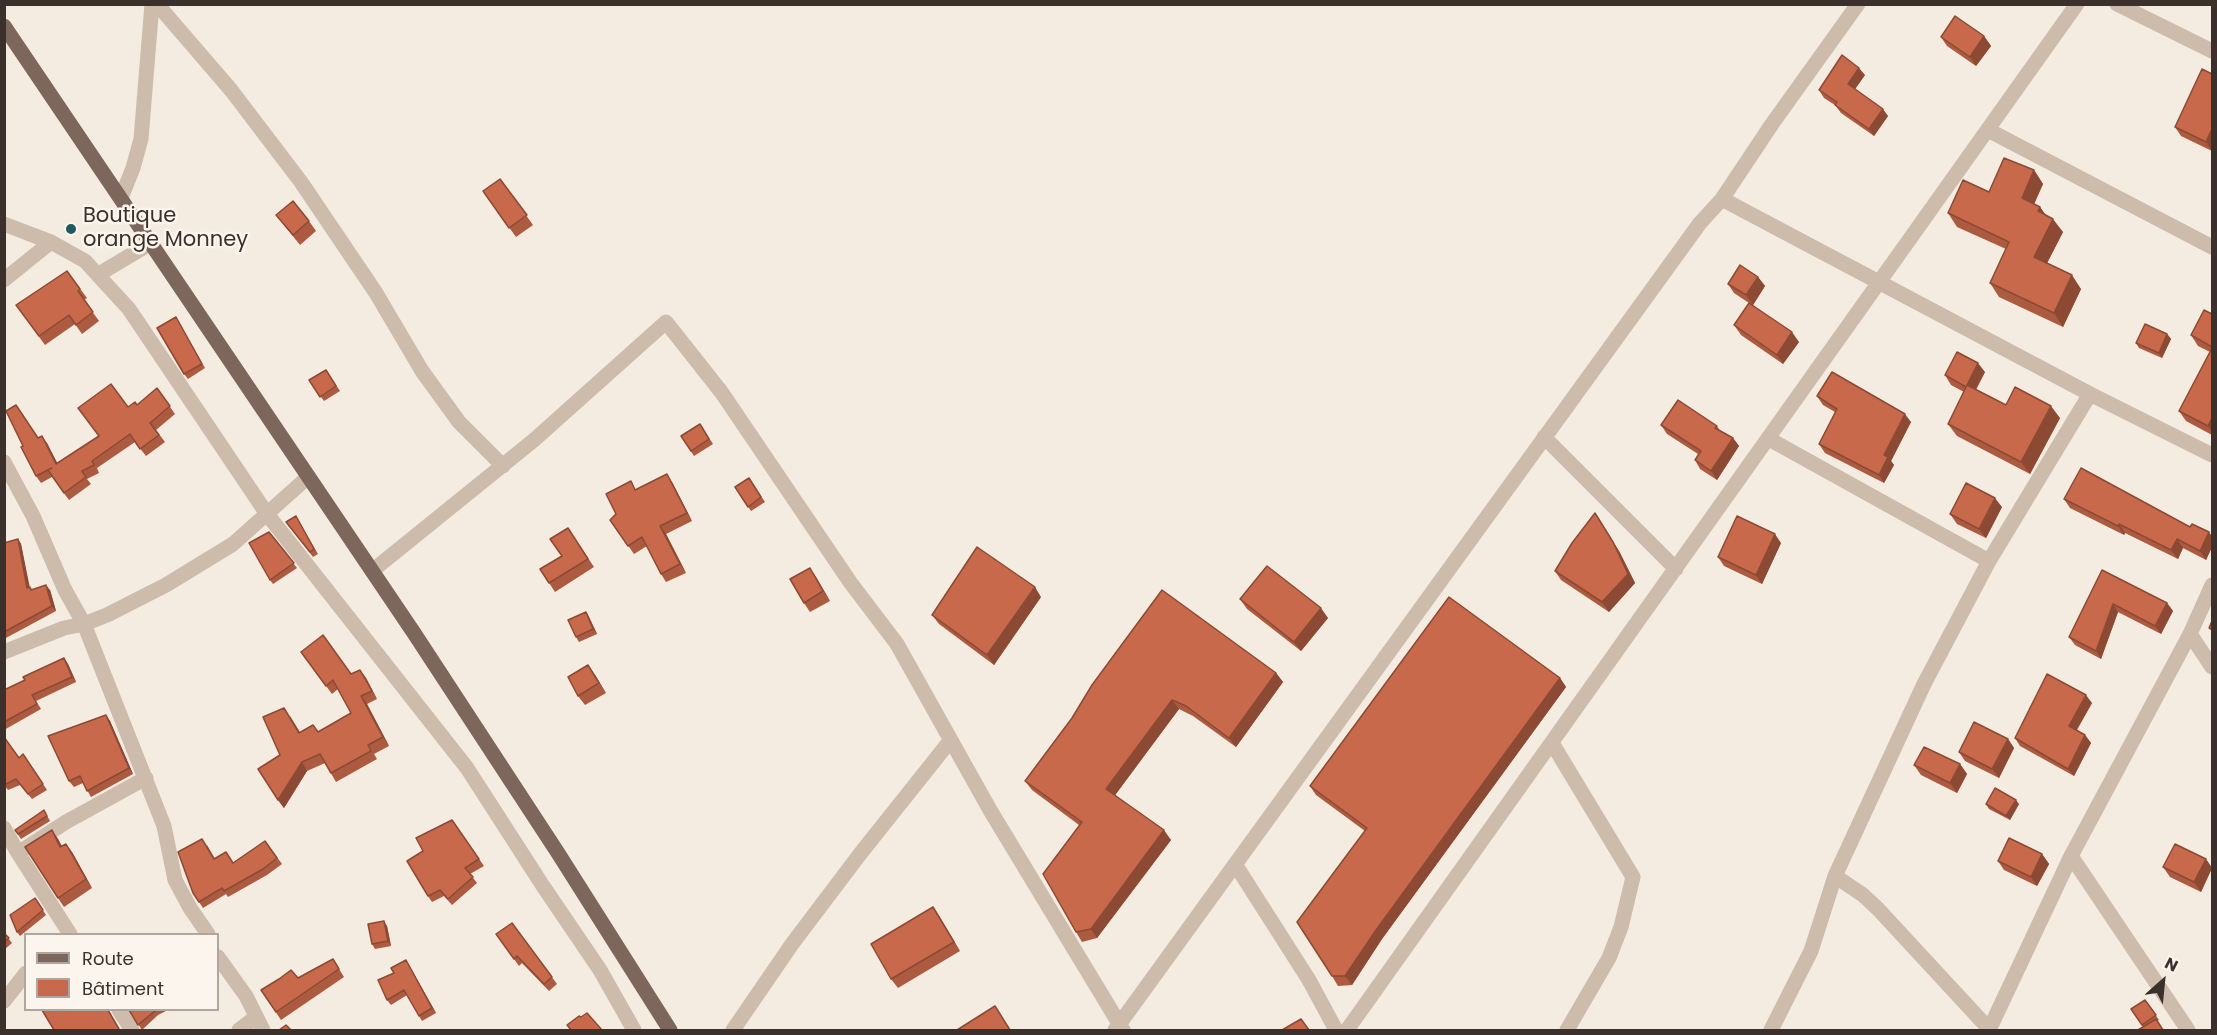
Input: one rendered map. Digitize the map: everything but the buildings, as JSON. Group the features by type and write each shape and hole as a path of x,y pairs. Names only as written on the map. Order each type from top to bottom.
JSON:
{"main road":[{"path":"4,26 372,571 558,853 670,1030"}],"street":[{"path":"121,198 141,139 152,4"},
{"path":"157,4 231,90 301,182 376,293 422,371 459,422 503,466"},
{"path":"372,571 534,440 666,322 722,393 850,582 897,644 950,741 1119,1028 1544,437 1700,223 1722,199 1772,124 1858,4"},
{"path":"1347,1030 1769,440 2077,4"},
{"path":"2117,4 2212,51"},
{"path":"1988,130 2212,247"},
{"path":"1722,199 2090,394 2212,455"},
{"path":"4,224 51,242 77,255 99,274 129,309 267,514 467,768 600,970 634,1030"},
{"path":"4,280 51,242"},
{"path":"99,274 151,243"},
{"path":"1771,1030 1811,951 1835,876 1924,684 1989,561 2090,394"},
{"path":"1544,437 1676,569"},
{"path":"1769,440 1989,561"},
{"path":"4,462 33,516 65,590 84,624 164,826 175,880 190,909 207,933"},
{"path":"4,652 64,628 84,624 107,615 186,573 232,544 308,477"},
{"path":"1835,876 1863,895 1878,909 1990,1030 2071,856 2190,634 2212,585"},
{"path":"2190,634 2212,667"},
{"path":"733,1030 792,944 950,741"},
{"path":"1552,742 1633,878 1621,927 1609,957 1567,1030"},
{"path":"18,853 66,822 146,778"},
{"path":"4,828 69,933"},
{"path":"2071,856 2188,1030"},
{"path":"1235,864 1309,980 1336,1030"},
{"path":"219,958 246,996 259,1024 239,1030"},
{"path":"4,1001 24,976"},
{"path":"120,1011 132,1030"}],"place":[{"name":"Boutique orange Monney","path":"71,229"}]}
